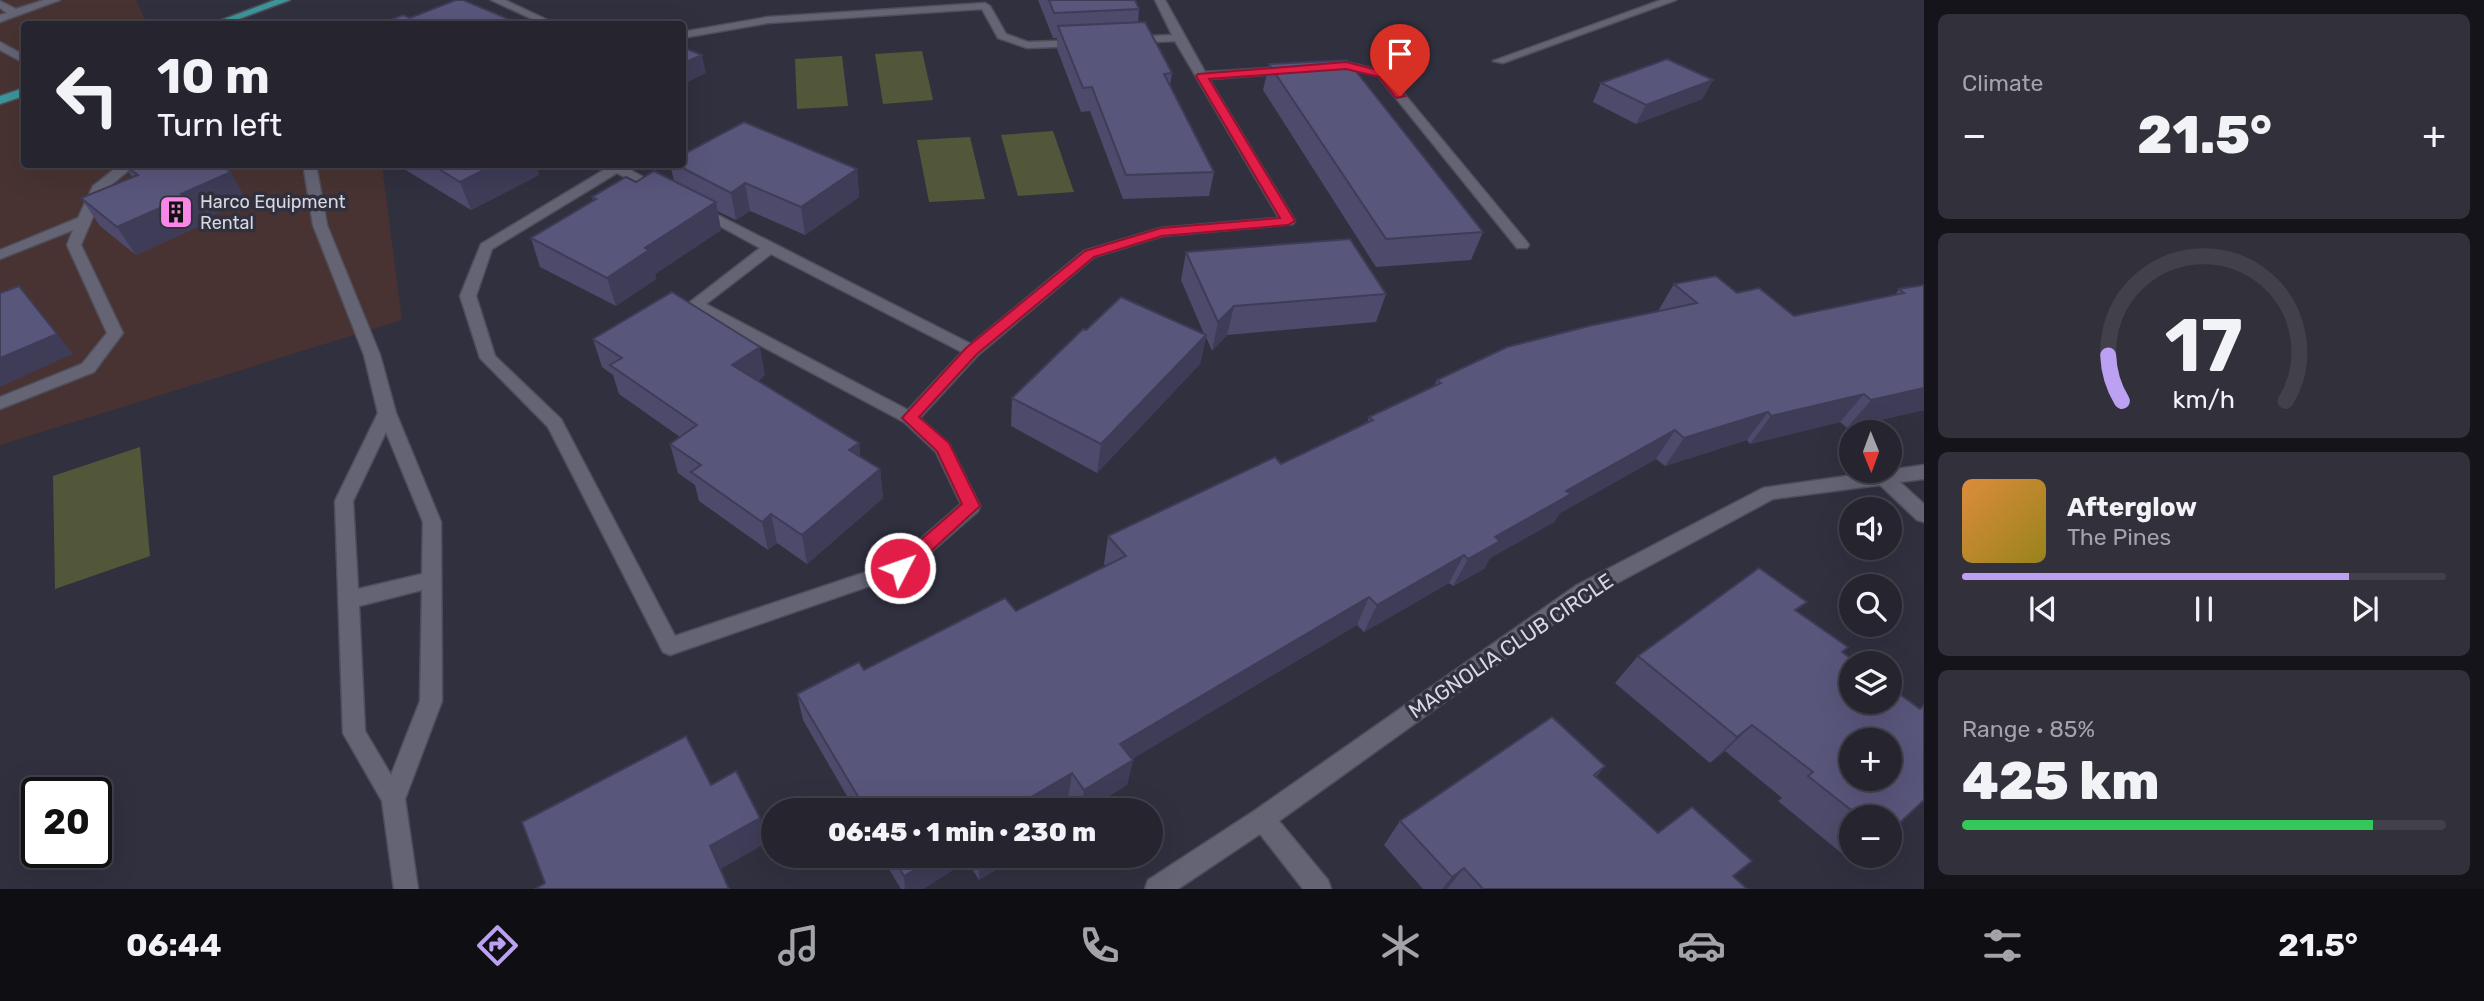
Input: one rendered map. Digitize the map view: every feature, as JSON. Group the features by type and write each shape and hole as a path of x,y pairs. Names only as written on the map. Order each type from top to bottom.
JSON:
{"main road":[{"path":"228,21 285,0"},
{"path":"0,100 21,93"}],"street":[{"path":"0,19 55,0"},
{"path":"496,0 544,21"},
{"path":"910,418 972,351 1089,254 1161,232 1288,221 1179,37 1160,0"},
{"path":"1499,61 1671,0"},
{"path":"686,33 768,20 984,3 1002,36 1027,45 1096,42"},
{"path":"0,4 15,13"},
{"path":"1123,40 1179,37"},
{"path":"0,45 21,59"},
{"path":"1202,76 1346,65 1382,74 1522,245"},
{"path":"0,403 88,368 115,333 74,246 98,189 125,168"},
{"path":"310,168 320,225 372,355 387,412 432,522 431,701 393,799"},
{"path":"609,168 486,247 468,296 488,358 555,424 670,646 900,568 971,506 943,447 910,418 695,305 770,247"},
{"path":"616,168 972,351"},
{"path":"0,255 84,221"},
{"path":"387,412 344,500 354,733 393,799 406,889"},
{"name":"MAGNOLIA CLUB CIRCLE","path":"1902,476 1924,472"},
{"name":"MAGNOLIA CLUB CIRCLE","path":"1157,889 1262,819 1584,591 1769,493 1853,483"},
{"path":"1890,483 1924,516"},
{"path":"348,600 432,579"},
{"path":"1262,819 1319,889"}],"shaded area":[{"path":"0,0 136,0 146,21 21,21 21,168 382,168 402,320 0,445"}],"green space":[{"path":"922,51 933,100 883,104 875,54"},
{"path":"842,56 848,106 797,109 795,59"},
{"path":"1053,131 1074,192 1018,196 1001,135"},
{"path":"970,137 985,199 929,202 917,140"},
{"path":"140,447 150,556 55,589 53,476"}],"building":[{"path":"456,0 463,0 513,21 387,21 403,15 410,18"},
{"path":"1049,0 1135,0 1139,9 1054,13"},
{"path":"1145,22 1172,73 1164,74 1214,172 1126,175 1092,87 1083,88 1058,26"},
{"path":"686,49 702,55 686,62"},
{"path":"1667,59 1713,80 1646,105 1601,83"},
{"path":"1347,60 1483,232 1386,239 1269,64"},
{"path":"744,122 857,169 801,207 745,183 731,193 683,168 686,168 686,153"},
{"path":"128,168 225,168 231,172 181,194 185,197 117,227 81,198 138,175"},
{"path":"437,168 488,168 460,182"},
{"path":"654,171 716,202 645,248 649,250 607,278 531,238 596,199 592,197 626,177 636,182"},
{"path":"1350,239 1386,294 1234,306 1218,322 1186,252"},
{"path":"1716,276 1737,293 1759,288 1794,316 1904,293 1899,289 1924,285 1924,388 1871,400 1864,394 1771,416 1768,412 1684,438 1675,430 1566,491 1571,494 1495,537 1500,541 1468,559 1464,555 1377,605 1369,597 1120,744 1133,760 1084,790 1072,773 1029,798 859,798 797,694 859,662 864,670 1005,598 1016,611 1126,556 1108,536 1275,457 1281,464 1373,420 1369,417 1441,383 1437,380 1507,347 1697,303 1674,284"},
{"path":"19,286 57,334 0,358 0,293"},
{"path":"672,292 760,347 732,365 859,443 849,450 880,469 802,535 771,514 762,522 691,472 701,465 670,444 697,425 610,365 622,358 593,339"},
{"path":"1121,297 1206,335 1101,444 1012,398 1083,329 1086,330"},
{"path":"1759,568 1807,602 1795,610 1848,647 1839,651 1839,714 1902,714 1902,696 1920,709 1924,705 1924,800 1902,821 1902,805 1845,805 1808,776 1813,772 1752,725 1737,737 1638,656"},
{"path":"1552,717 1605,766 1594,775 1658,833 1692,807 1752,861 1733,876 1747,889 1483,889 1464,868 1452,877 1400,821"},
{"path":"686,736 711,785 736,771 760,818 710,846 729,889 535,889 545,883 522,822"},
{"path":"899,868 918,868 904,876"}],"place":[{"name":"Harco Equipment Rental","path":"176,212"}],"route":[{"path":"900,568 971,506 943,447 910,418 972,351 1089,254 1161,232 1288,221 1202,76 1346,65 1382,74 1400,96"}]}
